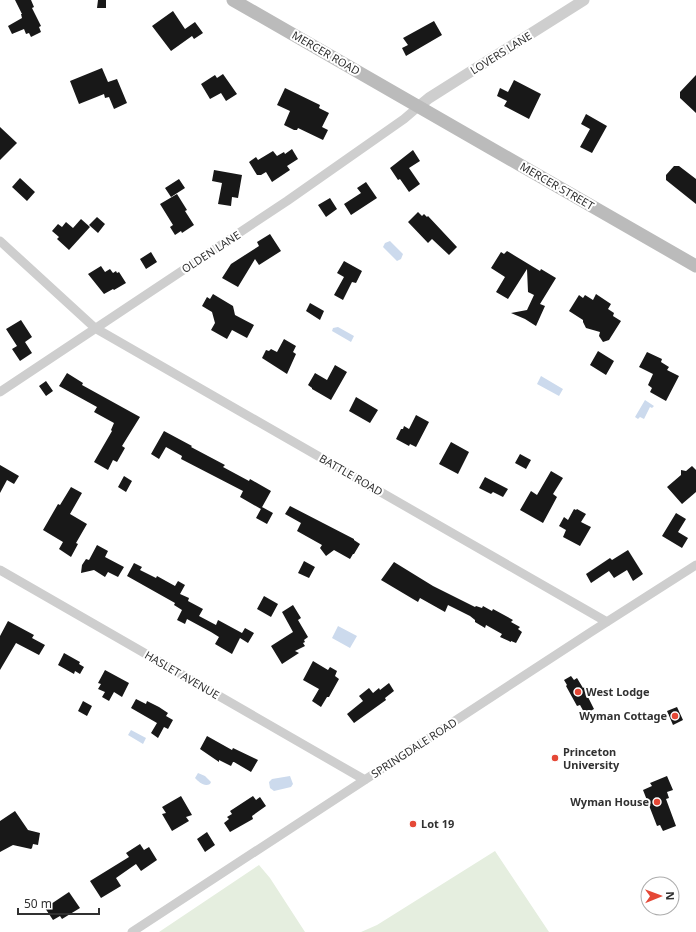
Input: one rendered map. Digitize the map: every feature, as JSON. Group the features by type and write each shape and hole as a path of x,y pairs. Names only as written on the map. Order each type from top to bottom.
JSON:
{"main road":[{"name":"MERCER ROAD","path":"233,0 418,107"},
{"name":"MERCER STREET","path":"418,107 696,266"}],"street":[{"name":"LOVERS LANE","path":"418,107 429,98 584,0"},
{"name":"OLDEN LANE","path":"0,392 282,205 404,119 418,107"},
{"name":"BATTLE ROAD","path":"0,241 95,328 607,622"},
{"name":"SPRINGDALE ROAD","path":"132,932 696,565"},
{"name":"HASLET AVENUE","path":"0,570 365,780"}],"green space":[{"path":"495,851 549,932 361,932 377,925"},
{"path":"259,865 270,878 305,932 159,932"}],"water":[{"path":"390,241 403,254 401,259 397,261 383,247 385,243"},
{"path":"338,327 354,336 351,342 332,331 333,328"},
{"path":"541,376 563,389 559,396 537,384"},
{"path":"645,400 654,406 652,408 650,407 644,419 640,417 638,419 635,417"},
{"path":"338,626 357,636 350,648 332,638"},
{"path":"131,730 146,738 143,744 128,735"},
{"path":"198,773 205,776 211,782 210,784 204,784 198,781 195,778"},
{"path":"290,776 293,784 291,787 274,791 270,788 269,782 272,779"}],"building":[{"path":"15,0 31,0 34,7 32,8 41,26 39,27 41,32 31,37 29,33 26,34 24,29 12,34 8,26 22,18 22,14"},
{"path":"98,0 106,0 106,8 97,8"},
{"path":"173,11 185,29 195,22 203,33 194,39 192,36 171,51 152,26"},
{"path":"434,21 442,35 406,56 402,48 408,45 403,38"},
{"path":"102,68 108,82 117,79 127,103 114,109 109,97 105,98 104,94 79,104 70,81"},
{"path":"223,74 237,94 226,101 221,93 210,99 201,84 215,75 217,78"},
{"path":"696,75 696,113 680,98 680,92"},
{"path":"514,80 541,94 529,119 504,106 507,101 497,96 500,88 508,92"},
{"path":"285,88 320,105 319,108 329,113 322,127 328,130 323,140 298,128 297,130 294,130 284,125 290,111 277,105"},
{"path":"586,114 607,126 592,153 580,147 590,129 581,124"},
{"path":"0,127 17,143 0,160"},
{"path":"292,149 298,159 287,166 290,170 272,182 266,172 261,175 257,175 249,162 256,157 258,160 273,151 277,156 284,152 285,154"},
{"path":"413,150 420,161 409,168 420,184 409,192 390,168"},
{"path":"674,166 679,166 696,179 696,204 666,180 666,175"},
{"path":"214,170 242,175 238,198 232,197 231,206 218,204 222,183 212,181"},
{"path":"20,178 35,192 27,201 12,187"},
{"path":"179,179 185,188 171,197 165,188"},
{"path":"366,182 377,198 351,215 344,204 361,193 357,188"},
{"path":"177,194 194,225 182,233 181,231 175,235 170,227 173,225 160,204"},
{"path":"330,198 337,209 326,217 318,205"},
{"path":"418,212 422,216 424,214 427,217 428,216 457,247 449,255 432,239 428,243 408,222"},
{"path":"97,217 105,224 98,233 89,225"},
{"path":"81,219 90,227 69,250 57,239 59,237 52,231 58,224 62,227 66,222 73,228"},
{"path":"270,234 281,251 259,265 255,259 238,287 222,278 231,264 259,246 257,242"},
{"path":"507,251 540,271 541,269 556,278 540,304 545,306 536,326 511,313 527,310 534,295 528,292 527,269 508,299 496,292 505,277 491,268 501,252 504,254"},
{"path":"151,252 157,262 146,269 140,259"},
{"path":"344,261 362,271 356,283 352,282 343,300 334,295 344,277 337,273"},
{"path":"101,266 105,272 110,269 113,273 116,271 117,273 119,272 126,283 104,294 88,274"},
{"path":"213,294 233,306 235,315 254,325 247,338 232,330 227,339 211,330 215,323 212,312 202,306 207,297 210,299"},
{"path":"596,294 611,304 608,309 614,313 613,316 621,321 609,340 603,342 599,336 600,332 586,328 583,320 569,311 579,295 583,298 585,295 593,300"},
{"path":"310,303 324,311 320,320 306,311"},
{"path":"21,320 32,337 25,342 32,353 20,361 12,349 17,346 6,329"},
{"path":"284,339 296,346 293,352 296,354 287,374 262,358 266,350 269,351 271,349 277,352"},
{"path":"598,351 614,361 606,375 590,365"},
{"path":"647,352 662,359 661,362 669,367 667,370 679,376 666,401 650,392 652,388 648,385 653,374 639,367"},
{"path":"335,365 347,372 331,400 308,385 315,373 327,380"},
{"path":"67,373 83,383 82,385 140,417 122,446 125,448 117,462 113,460 108,470 94,462 112,431 111,430 114,423 94,412 97,407 59,386"},
{"path":"46,381 53,391 46,396 39,386"},
{"path":"356,397 378,410 370,423 349,411"},
{"path":"416,415 429,422 416,447 410,444 409,446 396,439 404,426 409,429"},
{"path":"164,431 225,465 223,467 249,481 250,479 271,491 261,509 240,497 243,491 181,459 182,456 166,447 159,459 151,454"},
{"path":"451,442 469,452 458,474 439,464"},
{"path":"520,454 531,460 526,469 515,463"},
{"path":"0,465 19,476 14,484 7,480 0,493"},
{"path":"692,466 696,470 696,492 682,504 667,487 681,475 681,470 686,471"},
{"path":"551,471 563,478 553,494 557,497 543,523 520,510 531,491 537,495"},
{"path":"124,476 132,481 126,492 118,487"},
{"path":"485,477 508,489 503,497 493,492 491,494 479,488"},
{"path":"71,487 82,493 70,514 87,524 76,543 78,544 71,557 59,549 63,542 43,530 58,504 60,505"},
{"path":"290,506 354,539 360,544 350,559 334,550 326,556 320,548 322,545 297,531 301,523 285,514"},
{"path":"262,507 273,513 267,524 256,518"},
{"path":"574,509 586,514 581,522 591,527 580,546 563,537 566,530 559,526 564,517 568,520"},
{"path":"676,513 686,519 678,532 688,538 682,548 662,536"},
{"path":"97,545 108,551 105,557 124,567 118,577 108,572 105,577 94,570 81,573 82,565 86,559 89,560"},
{"path":"628,550 643,574 633,581 627,570 614,578 609,571 591,583 586,574 610,558 612,560"},
{"path":"304,561 315,567 309,578 298,573"},
{"path":"394,562 433,586 475,607 482,608 483,606 492,611 493,609 513,620 511,622 520,627 518,629 522,632 516,643 500,637 502,634 486,625 485,628 475,622 475,620 470,616 448,605 445,612 420,598 418,602 381,580"},
{"path":"134,563 142,567 140,570 156,578 157,576 175,586 178,581 185,585 180,594 189,598 188,601 203,609 199,616 216,625 218,620 242,633 245,628 254,633 248,643 240,638 232,654 215,644 219,637 211,632 187,619 185,624 177,620 182,610 174,605 175,603 127,576"},
{"path":"264,596 278,604 271,617 257,609"},
{"path":"293,605 301,618 298,620 308,637 303,643 305,646 295,651 299,653 282,664 271,646 293,632 282,612"},
{"path":"8,621 34,635 32,638 45,645 39,655 16,643 0,670 0,636"},
{"path":"64,653 80,662 79,664 84,667 80,674 75,671 74,674 58,665"},
{"path":"313,661 328,670 330,667 337,671 335,676 339,679 329,697 327,697 321,707 312,701 319,689 303,680"},
{"path":"105,670 129,683 122,697 114,692 109,701 102,697 105,692 98,689 101,684 98,683"},
{"name":"West Lodge","path":"571,676 574,680 577,678 583,688 585,687 590,696 588,697 594,709 585,714 580,705 577,706 566,686 567,685 564,680"},
{"path":"389,683 394,691 385,698 386,700 354,723 347,714 363,701 359,696 369,688 373,693"},
{"path":"136,699 146,704 147,701 159,707 168,713 166,716 173,720 168,729 164,727 158,738 151,733 157,723 131,708"},
{"path":"83,701 92,706 87,716 78,711"},
{"name":"Wyman Cottage","path":"677,707 683,720 673,725 667,711"},
{"path":"207,736 232,750 233,748 258,760 251,772 234,762 231,766 219,760 219,762 200,749"},
{"name":"Wyman House","path":"667,776 673,790 667,792 669,798 666,799 676,826 663,831 660,825 657,826 643,790 652,786 650,783"},
{"path":"181,796 192,815 186,817 189,821 172,831 162,814 166,813 162,807"},
{"path":"253,796 256,800 260,797 266,806 252,816 253,819 230,832 224,823 229,819 227,817 232,814 230,811"},
{"path":"15,811 28,830 40,833 38,845 33,844 31,849 13,845 0,852 0,821"},
{"path":"207,832 215,845 205,852 197,839"},
{"path":"140,844 144,850 149,847 157,860 141,871 136,864 116,878 121,886 101,898 90,881 129,857 126,853"},
{"path":"69,892 80,908 62,919 60,916 53,920 45,908"}],"place":[{"name":"West Lodge","path":"578,692"},
{"name":"Wyman Cottage","path":"675,716"},
{"name":"Princeton University","path":"555,758"},
{"name":"Wyman House","path":"657,802"},
{"name":"Lot 19","path":"413,824"}]}
